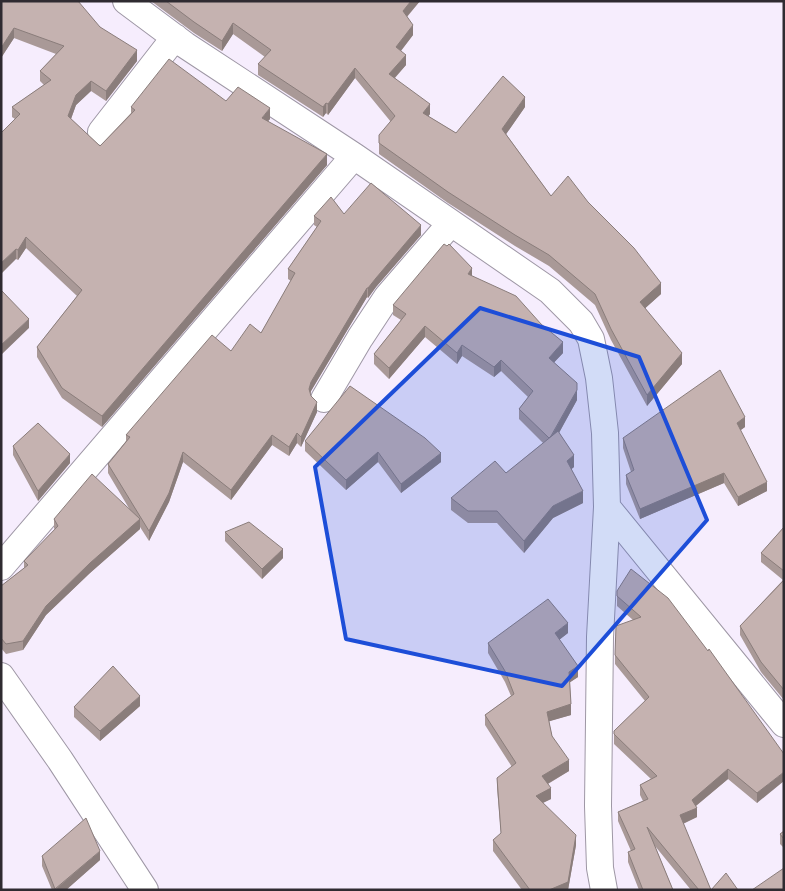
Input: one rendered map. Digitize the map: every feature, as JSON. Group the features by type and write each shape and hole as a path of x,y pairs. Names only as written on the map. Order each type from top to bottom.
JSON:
{"street":[{"path":"126,1 175,37 354,156 550,291 581,322 591,340 599,378 606,433 607,507 600,637 599,758 600,868 604,890"},
{"path":"101,132 175,37"},
{"path":"1,567 354,156"},
{"path":"324,399 360,338 388,297 450,223"},
{"path":"607,507 784,724"},
{"path":"1,676 60,760 145,890"}],"highlighted area":[{"path":"480,308 639,357 707,520 562,686 346,639 315,467"}],"building":[{"path":"1,1 78,1 100,27 137,50 106,91 91,81 76,95 68,116 100,146 135,110 131,107 169,59 226,101 238,87 270,108 262,118 327,154 102,416 62,388 37,347 82,290 26,237 18,250 16,249 1,263 1,133 20,114 12,107 51,80 40,71 64,46 14,28 1,48"},
{"path":"166,1 411,1 403,11 413,25 396,47 406,55 389,74 430,104 423,113 456,133 503,76 525,97 502,129 551,196 568,176 588,202 634,248 661,283 640,302 682,353 647,395 611,329 595,294 549,255 448,192 379,143 379,135 395,116 355,68 328,104 326,103 323,107 258,64 271,50 233,23 222,41"},
{"path":"371,183 421,225 367,288 311,382 309,389 311,396 317,402 301,437 297,433 289,447 272,435 231,490 183,452 169,493 149,531 108,464 130,437 126,435 212,335 231,351 250,324 261,333 295,273 288,269 321,221 314,216 331,197 344,214"},
{"path":"444,244 447,246 449,244 472,268 468,274 516,296 541,324 563,342 549,358 577,383 577,390 549,438 519,409 533,391 501,360 494,367 462,345 457,353 425,326 389,368 374,354 406,314 393,305"},
{"path":"1,290 29,319 1,345"},
{"path":"720,370 745,417 737,423 767,482 738,497 724,473 640,509 626,475 634,470 623,438"},
{"path":"350,386 425,438 441,453 401,484 378,452 346,480 305,441"},
{"path":"38,423 70,454 38,491 13,446"},
{"path":"558,431 574,455 567,461 583,491 553,506 524,541 497,511 468,511 451,498 495,461 506,473"},
{"path":"92,474 140,519 90,563 46,606 23,641 6,644 1,638 1,586 28,565 24,561 58,526 54,519"},
{"path":"249,522 283,549 262,569 225,532"},
{"path":"784,527 784,571 761,553"},
{"path":"631,569 668,598 708,651 709,649 784,754 784,772 757,793 728,769 692,800 697,808 680,815 711,890 699,890 647,827 673,890 643,890 628,852 635,849 618,812 648,799 640,785 657,776 614,734 614,731 649,697 615,655 616,626 641,617 617,596 617,591"},
{"path":"784,580 784,690 761,662 740,626"},
{"path":"548,599 568,623 555,633 578,666 569,672 571,704 547,712 552,736 569,760 542,776 551,788 536,796 576,835 568,882 549,890 530,890 493,840 501,833 497,778 516,763 485,715 514,694 505,671 488,643"},
{"path":"113,666 140,696 100,731 74,707"},
{"path":"86,818 100,851 55,889 42,856"},
{"path":"784,831 784,839 780,834"},
{"path":"784,868 784,890 752,890"},
{"path":"726,873 738,890 711,890"}]}
